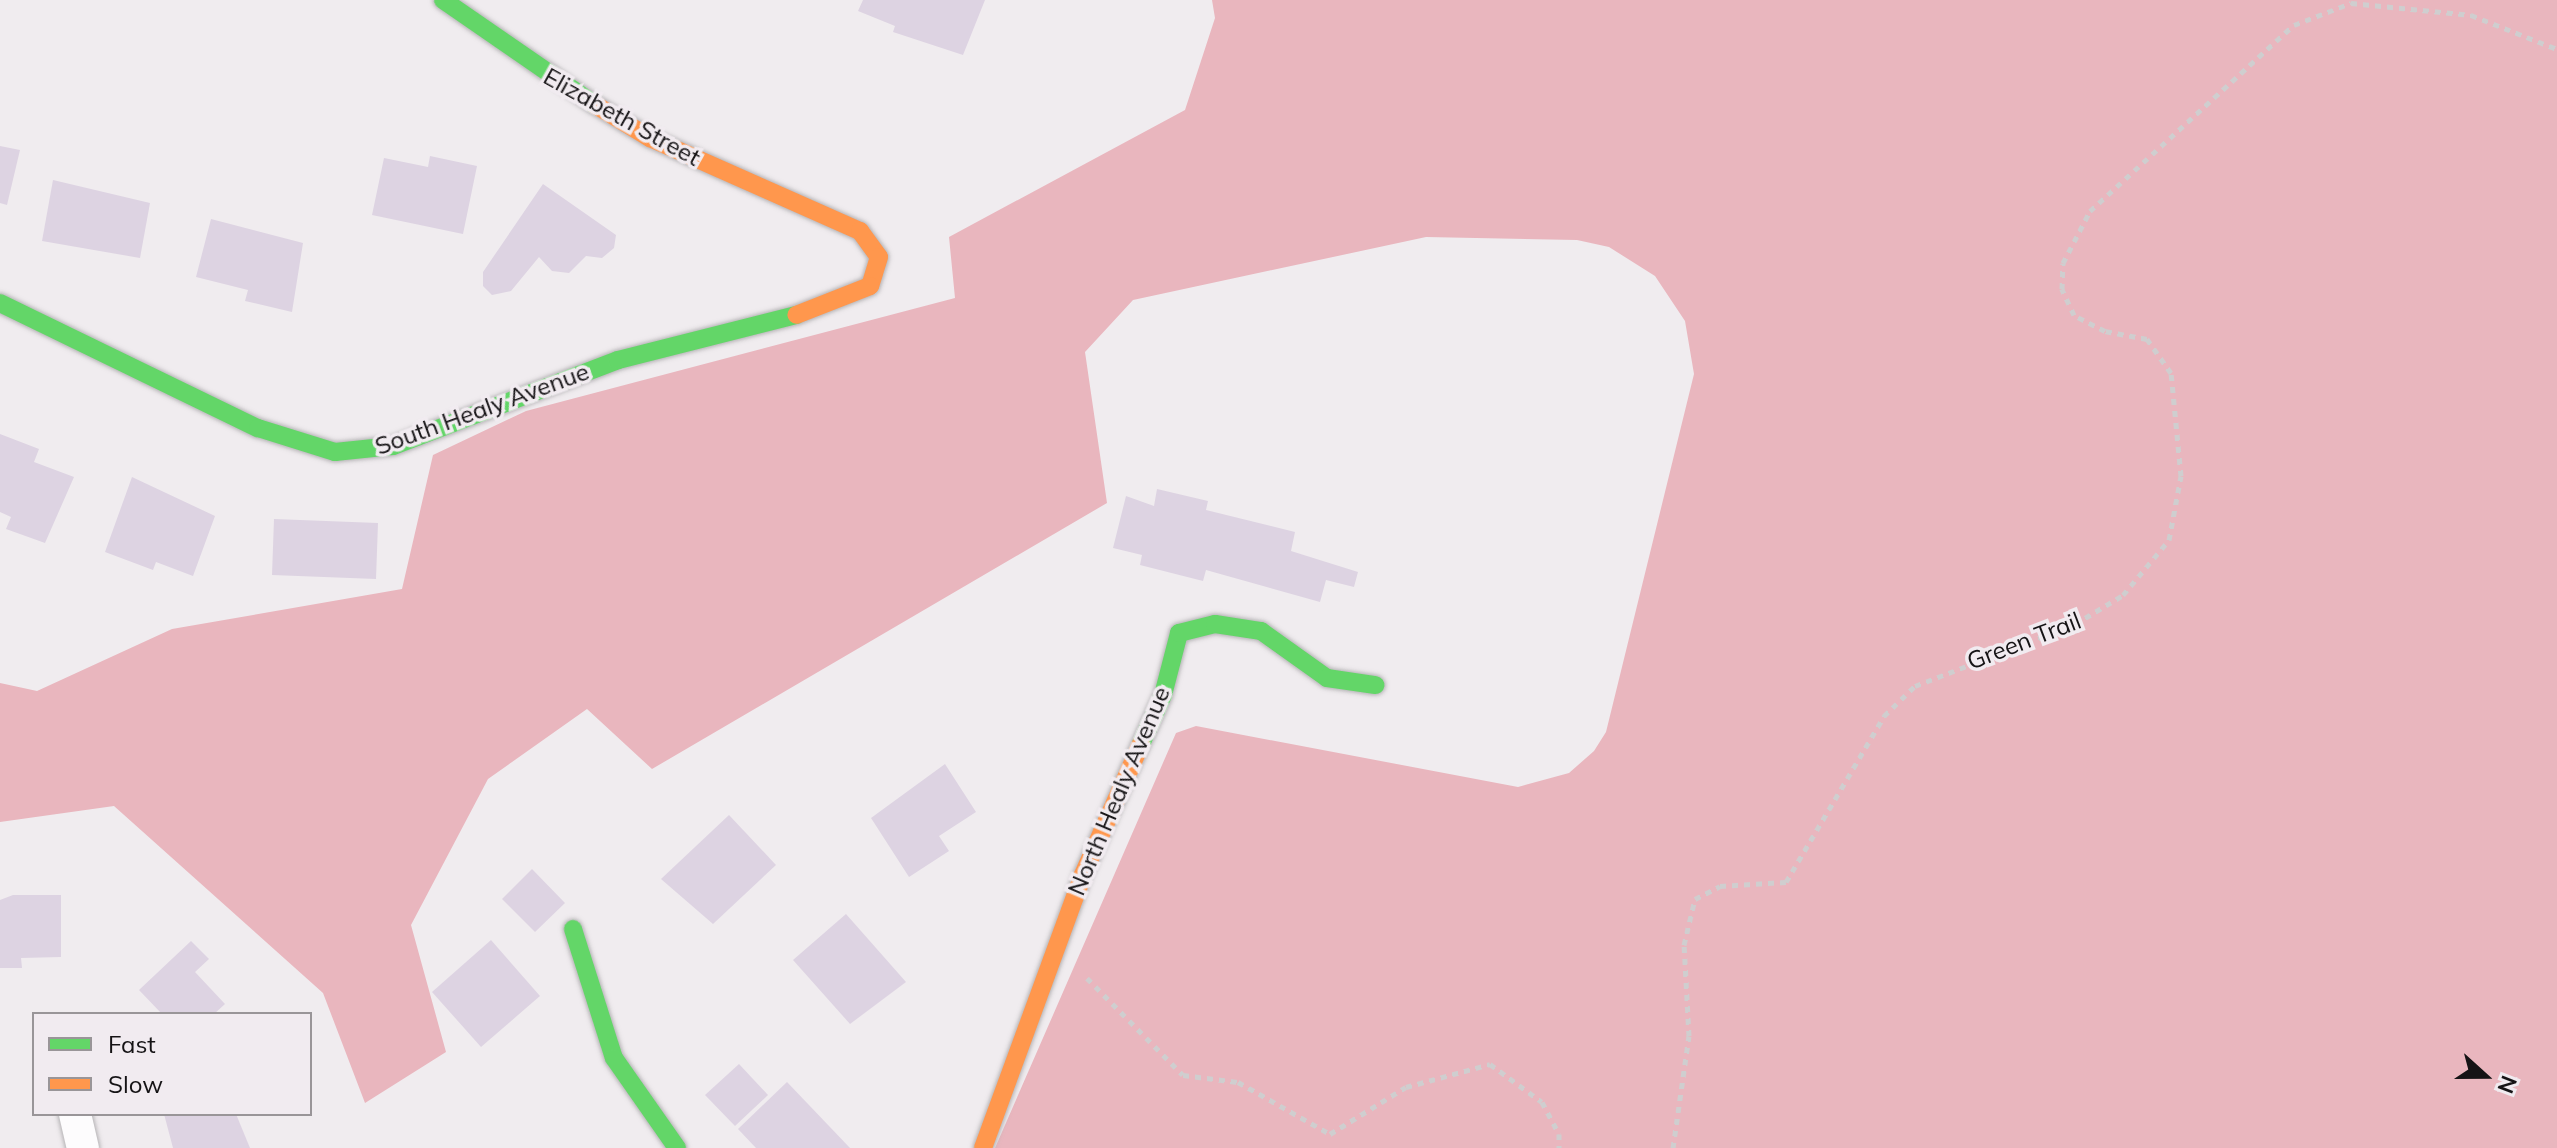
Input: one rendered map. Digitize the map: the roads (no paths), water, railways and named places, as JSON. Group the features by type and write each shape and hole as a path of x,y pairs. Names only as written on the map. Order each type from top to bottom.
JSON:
{"street":[{"name":"Elizabeth Street","path":"443,0 542,73 650,138 860,231 873,243 879,271"},
{"name":"South Healy Avenue","path":"0,303 285,439 335,452 363,451 393,446 618,360 834,305 870,286 879,271"},
{"name":"North Healy Avenue","path":"983,1148 1056,946 1163,695 1179,633 1215,624 1261,631 1327,678 1375,685"},
{"path":"573,929 614,1058 677,1148"},
{"path":"75,1116 83,1148"}]}
